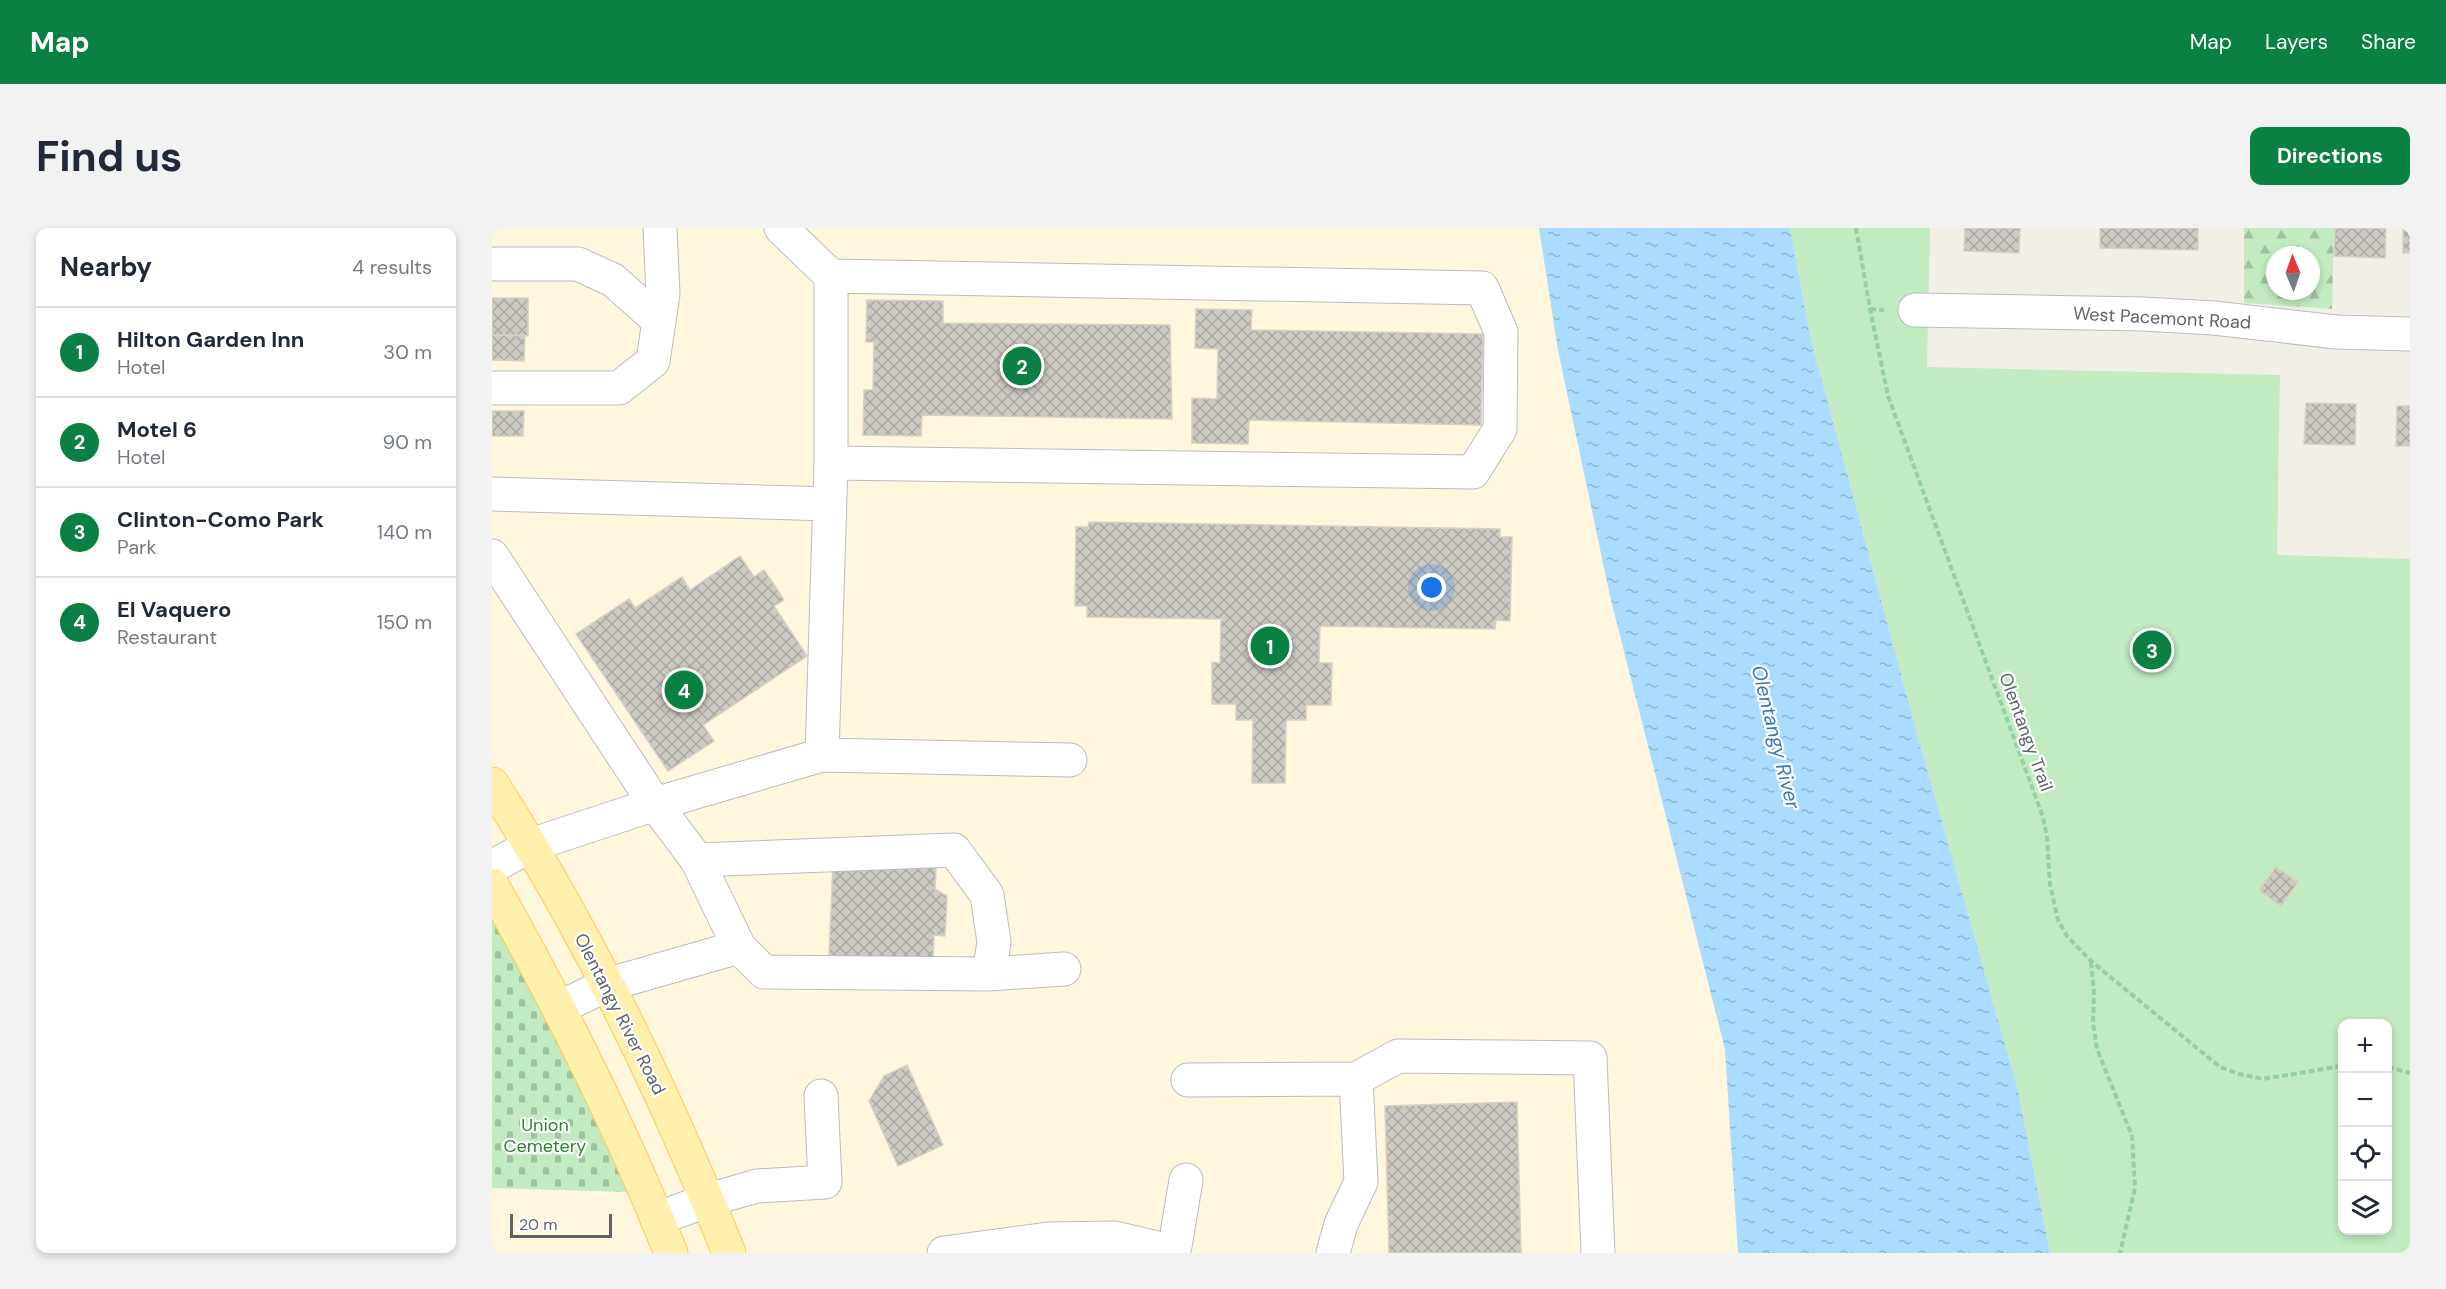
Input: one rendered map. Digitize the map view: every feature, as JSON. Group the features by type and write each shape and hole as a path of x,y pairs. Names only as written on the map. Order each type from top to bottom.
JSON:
{"main road":[{"name":"Olentangy River Road","path":"492,784 531,845 606,985 660,1092 729,1253"},
{"path":"492,885 560,1008 612,1112 670,1253"}],"street":[{"path":"492,388 619,388 653,361 663,294 660,228"},
{"path":"781,228 831,276 1482,288 1501,332 1500,429 1473,472 831,463"},
{"path":"492,264 579,264 613,280 659,321"},
{"path":"822,755 831,463 831,276"},
{"name":"West Pacemont Road","path":"1915,310 2143,314 2214,318 2336,332 2410,334"},
{"path":"492,494 829,504"},
{"path":"492,556 655,804 697,860 739,947 764,972 989,974 1064,969"},
{"path":"492,867 531,845 655,804 822,755 1070,760"},
{"path":"697,860 954,850 987,895 994,942 989,974"},
{"path":"560,1008 606,985 739,947"},
{"path":"1188,1080 1356,1079 1398,1056 1590,1058 1598,1253"},
{"path":"1333,1253 1341,1224 1361,1182 1356,1079"},
{"path":"657,1219 708,1200 757,1186 825,1182 821,1096"},
{"path":"944,1253 1048,1239 1115,1239 1175,1253 1186,1180"}],"path":[{"name":"Olentangy Trail","path":"1856,228 1888,396 2043,817 2047,837 2050,884 2058,920 2067,936 2091,961 2220,1066 2239,1074 2263,1078 2338,1067"},
{"path":"2091,961 2094,993 2093,1023 2097,1049 2132,1136 2135,1188 2120,1253"},
{"path":"2392,1068 2410,1073"}],"shaded area":[{"path":"492,228 1539,228 1558,350 1610,596 1725,1049 1738,1253 492,1253 492,1188 628,1192 597,1122 535,997 492,920"}],"green space":[{"path":"1790,228 1930,228 1927,367 2280,375 2277,555 2410,559 2410,1253 2050,1253 2018,1090 1919,741 1810,336"},
{"path":"2244,228 2334,228 2332,309 2244,303"},
{"name":"Union Cemetery","path":"492,920 516,960 591,1110 628,1192 492,1188"}],"water":[{"name":"Olentangy River","path":"1539,228 1790,228 1810,336 1919,741 2018,1090 2050,1253 1738,1253 1725,1049 1610,596 1558,350"}],"building":[{"path":"1965,228 2020,228 2019,253 1964,251"},
{"path":"2100,228 2198,228 2198,250 2100,248"},
{"path":"2335,228 2386,228 2385,258 2334,256"},
{"path":"2403,228 2410,228 2410,253 2403,253"},
{"path":"492,298 528,298 528,336 492,335"},
{"path":"867,300 943,301 943,323 1170,325 1172,419 922,415 921,436 863,435 864,390 873,390 874,342 866,342"},
{"path":"1196,309 1252,310 1251,330 1483,334 1481,425 1249,420 1248,444 1192,443 1192,398 1217,399 1218,349 1195,348"},
{"path":"492,335 525,335 524,361 492,360"},
{"path":"2306,403 2356,404 2355,445 2304,444"},
{"path":"2397,406 2410,406 2410,446 2396,446"},
{"path":"492,411 524,411 523,436 492,436"},
{"path":"1089,522 1500,529 1500,537 1512,537 1510,621 1496,620 1495,629 1320,626 1319,663 1332,663 1331,705 1306,705 1306,720 1286,720 1285,783 1252,783 1253,720 1236,720 1236,704 1212,704 1212,662 1220,663 1221,619 1087,617 1087,606 1075,606 1076,527 1088,527"},
{"path":"740,556 754,577 764,570 773,583 784,600 774,606 807,656 703,725 714,741 668,771 576,634 629,599 635,608 682,577 690,590"},
{"path":"833,865 936,868 935,889 947,896 945,936 934,935 933,960 829,956"},
{"path":"2276,867 2298,882 2281,906 2259,890"},
{"path":"907,1065 943,1145 898,1166 869,1101 884,1076"},
{"path":"1517,1102 1521,1253 1389,1253 1385,1106"}],"place":[{"name":"Motel 6","path":"1022,366"},
{"name":"Hilton Garden Inn","path":"1270,646"},
{"name":"Clinton-Como Park","path":"2152,650"},
{"name":"El Vaquero","path":"684,690"}]}
